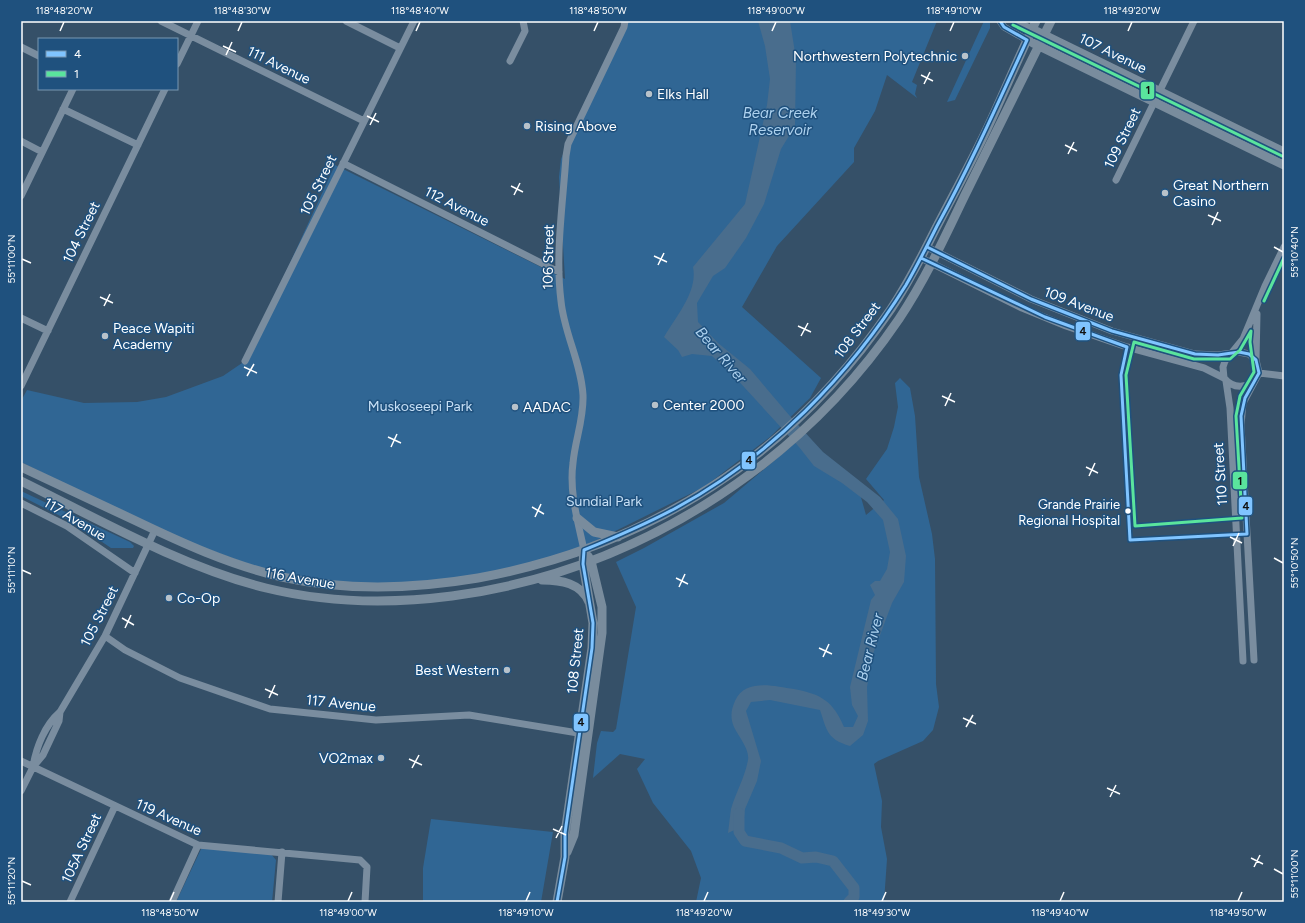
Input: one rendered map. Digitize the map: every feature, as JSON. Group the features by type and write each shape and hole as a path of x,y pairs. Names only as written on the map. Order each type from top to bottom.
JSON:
{"main road":[{"name":"108 Street","path":"587,563 630,546 681,520 734,485 784,447 813,421 851,380 887,336 910,302 932,264 1051,21"},
{"name":"108 Street","path":"584,550 620,537 659,518 691,500 744,464 805,412 843,371 880,325 921,258 951,203 1034,25"},
{"name":"107 Avenue","path":"1034,25 1044,35 1284,152"},
{"name":"107 Avenue","path":"1027,40 1284,165"},
{"path":"1227,138 1244,142 1284,160"},
{"name":"116 Avenue","path":"21,467 214,556 260,571 307,582 353,586 400,587 470,579 525,568 584,550"},
{"name":"116 Avenue","path":"21,481 149,543 207,568 244,582 287,592 330,599 372,601 417,600 486,590 534,579 587,563"},
{"path":"577,518 594,532 620,537"},
{"path":"584,550 587,563"},
{"name":"108 Street","path":"585,734 592,648 591,605 587,563"},
{"name":"108 Street","path":"557,902 565,857 565,833 585,734 602,633 602,607 587,563"},
{"path":"534,579 559,580 569,583 580,590 587,597 591,605"}],"street":[{"name":"111 Avenue","path":"161,21 364,121"},
{"path":"178,62 198,21"},
{"path":"346,21 400,48"},
{"name":"105 Street","path":"245,361 414,21"},
{"path":"510,61 525,31 523,21"},
{"name":"106 Street","path":"584,550 577,518 573,489 572,463 580,429 583,395 576,358 561,302 558,272 568,144 624,27 625,21"},
{"path":"1000,21 1004,27 1027,40"},
{"name":"107 Avenue","path":"1015,21 1034,25"},
{"name":"109 Street","path":"1116,180 1194,21"},
{"path":"21,47 38,56"},
{"path":"21,196 72,90"},
{"name":"104 Street","path":"21,386 165,90"},
{"path":"63,109 138,145"},
{"path":"21,141 42,152"},
{"name":"112 Avenue","path":"343,163 558,272"},
{"name":"109 Avenue","path":"927,247 1031,299 1088,322 1187,353 1202,355 1230,354"},
{"path":"1259,300 1256,320 1256,360 1259,372 1253,383 1237,387 1225,380 1223,367 1230,354 1243,339 1259,300 1284,247"},
{"name":"109 Avenue","path":"921,258 1022,308 1066,326 1127,347 1204,368 1225,380"},
{"path":"21,318 48,331"},
{"path":"1230,354 1244,352 1253,356 1256,360"},
{"path":"1259,372 1284,376"},
{"name":"110 Street","path":"1225,380 1230,408 1244,661"},
{"name":"110 Street","path":"1253,383 1243,403 1241,425 1254,660"},
{"name":"117 Avenue","path":"21,503 67,526 135,573"},
{"name":"105 Street","path":"21,791 33,767 36,751 53,719 60,712 105,636 155,530"},
{"name":"117 Avenue","path":"105,636 125,650 180,678 270,708 376,720 468,715 585,734"},
{"name":"119 Avenue","path":"21,761 198,845 282,852 354,860 365,863 367,867 365,902"},
{"name":"105A Street","path":"70,902 115,806"},
{"path":"172,902 198,845"},
{"path":"278,902 282,852"}],"green space":[{"name":"Muskoseepi Park","path":"622,21 937,21 912,82 917,85 915,94 917,98 887,75 875,111 854,148 854,162 777,246 742,307 821,378 810,398 770,437 704,487 565,556 540,564 400,587 284,577 155,530 21,462 21,401 27,390 84,403 137,402 166,397 223,376 245,361 335,165 565,279 559,177 561,159 588,96 621,33"},
{"path":"984,21 990,21 990,28 955,100 947,102"},
{"path":"900,378 910,388 915,416 919,477 932,534 935,559 936,684 939,707 933,730 923,741 874,764 882,801 881,827 887,859 884,902 696,902 701,878 691,851 653,803 637,769 645,759 620,754 593,778 597,743 601,731 613,732 616,729 636,607 616,562 724,503 801,438 857,483 866,515 884,500 866,479 887,449 898,407 895,383"},
{"path":"21,491 130,542 134,546 133,548 111,548 74,523 21,496"},
{"path":"431,819 553,832 541,902 423,902 423,868"},
{"path":"202,847 271,854 276,860 272,902 176,902"}],"water":[{"name":"Bear Creek Reservoir","path":"758,21 790,21 796,59 795,126 781,149 764,204 746,238 725,268 713,276 697,303 698,322 718,343 750,369 823,452 880,497 898,519 906,556 904,582 892,603 873,654 867,687 868,721 863,735 850,746 832,737 824,724 820,710 770,700 751,702 746,711 761,761 757,781 745,809 743,826 728,833 731,809 748,760 746,747 734,727 732,720 732,711 735,701 746,689 753,686 769,685 803,691 812,693 825,700 840,718 844,727 853,727 858,716 852,705 850,687 871,600 875,595 870,585 875,581 880,581 887,569 890,552 883,520 867,502 842,483 814,466 799,447 733,375 712,356 692,354 682,357 678,350 664,337 689,295 694,276 693,267 745,204 767,105 770,79 765,46"}],"waterway":[{"name":"Bear River","path":"739,813 739,832 745,841 781,848 802,858 816,857 833,861 854,888 854,897 849,902"}],"transit line":[{"name":"4","path":"557,902 565,857 565,833 592,648 593,623 583,564 584,550 631,530 676,508 711,487 744,464 775,439 805,411 860,351 884,318 914,271 972,157 1027,40 1004,27 1000,21"},
{"name":"1","path":"1013,25 1282,156"},
{"name":"4","path":"921,258 1045,317 1127,347 1121,375 1130,540 1247,534 1241,416 1245,398 1259,373 1256,360 1249,354 1239,352 1218,355 1195,354 1112,331 1031,299 927,247"},
{"name":"1","path":"1264,301 1284,258"},
{"name":"1","path":"1251,331 1250,342 1254,372 1240,396 1236,416 1242,518 1135,526 1126,375 1134,342 1194,359 1230,359 1240,350 1251,331"}],"place":[{"name":"Northwestern Polytechnic","path":"965,56"},
{"name":"Elks Hall","path":"649,94"},
{"name":"Rising Above","path":"527,126"},
{"name":"Great Northern Casino","path":"1165,193"},
{"name":"Peace Wapiti Academy","path":"105,336"},
{"name":"Center 2000","path":"655,405"},
{"name":"AADAC","path":"515,407"},
{"name":"Grande Prairie Regional Hospital","path":"1128,511"},
{"name":"Co-Op","path":"169,598"},
{"name":"Best Western","path":"507,670"},
{"name":"VO2max","path":"381,758"}],"park label":[{"name":"Sundial Park","path":"604,501"}]}
